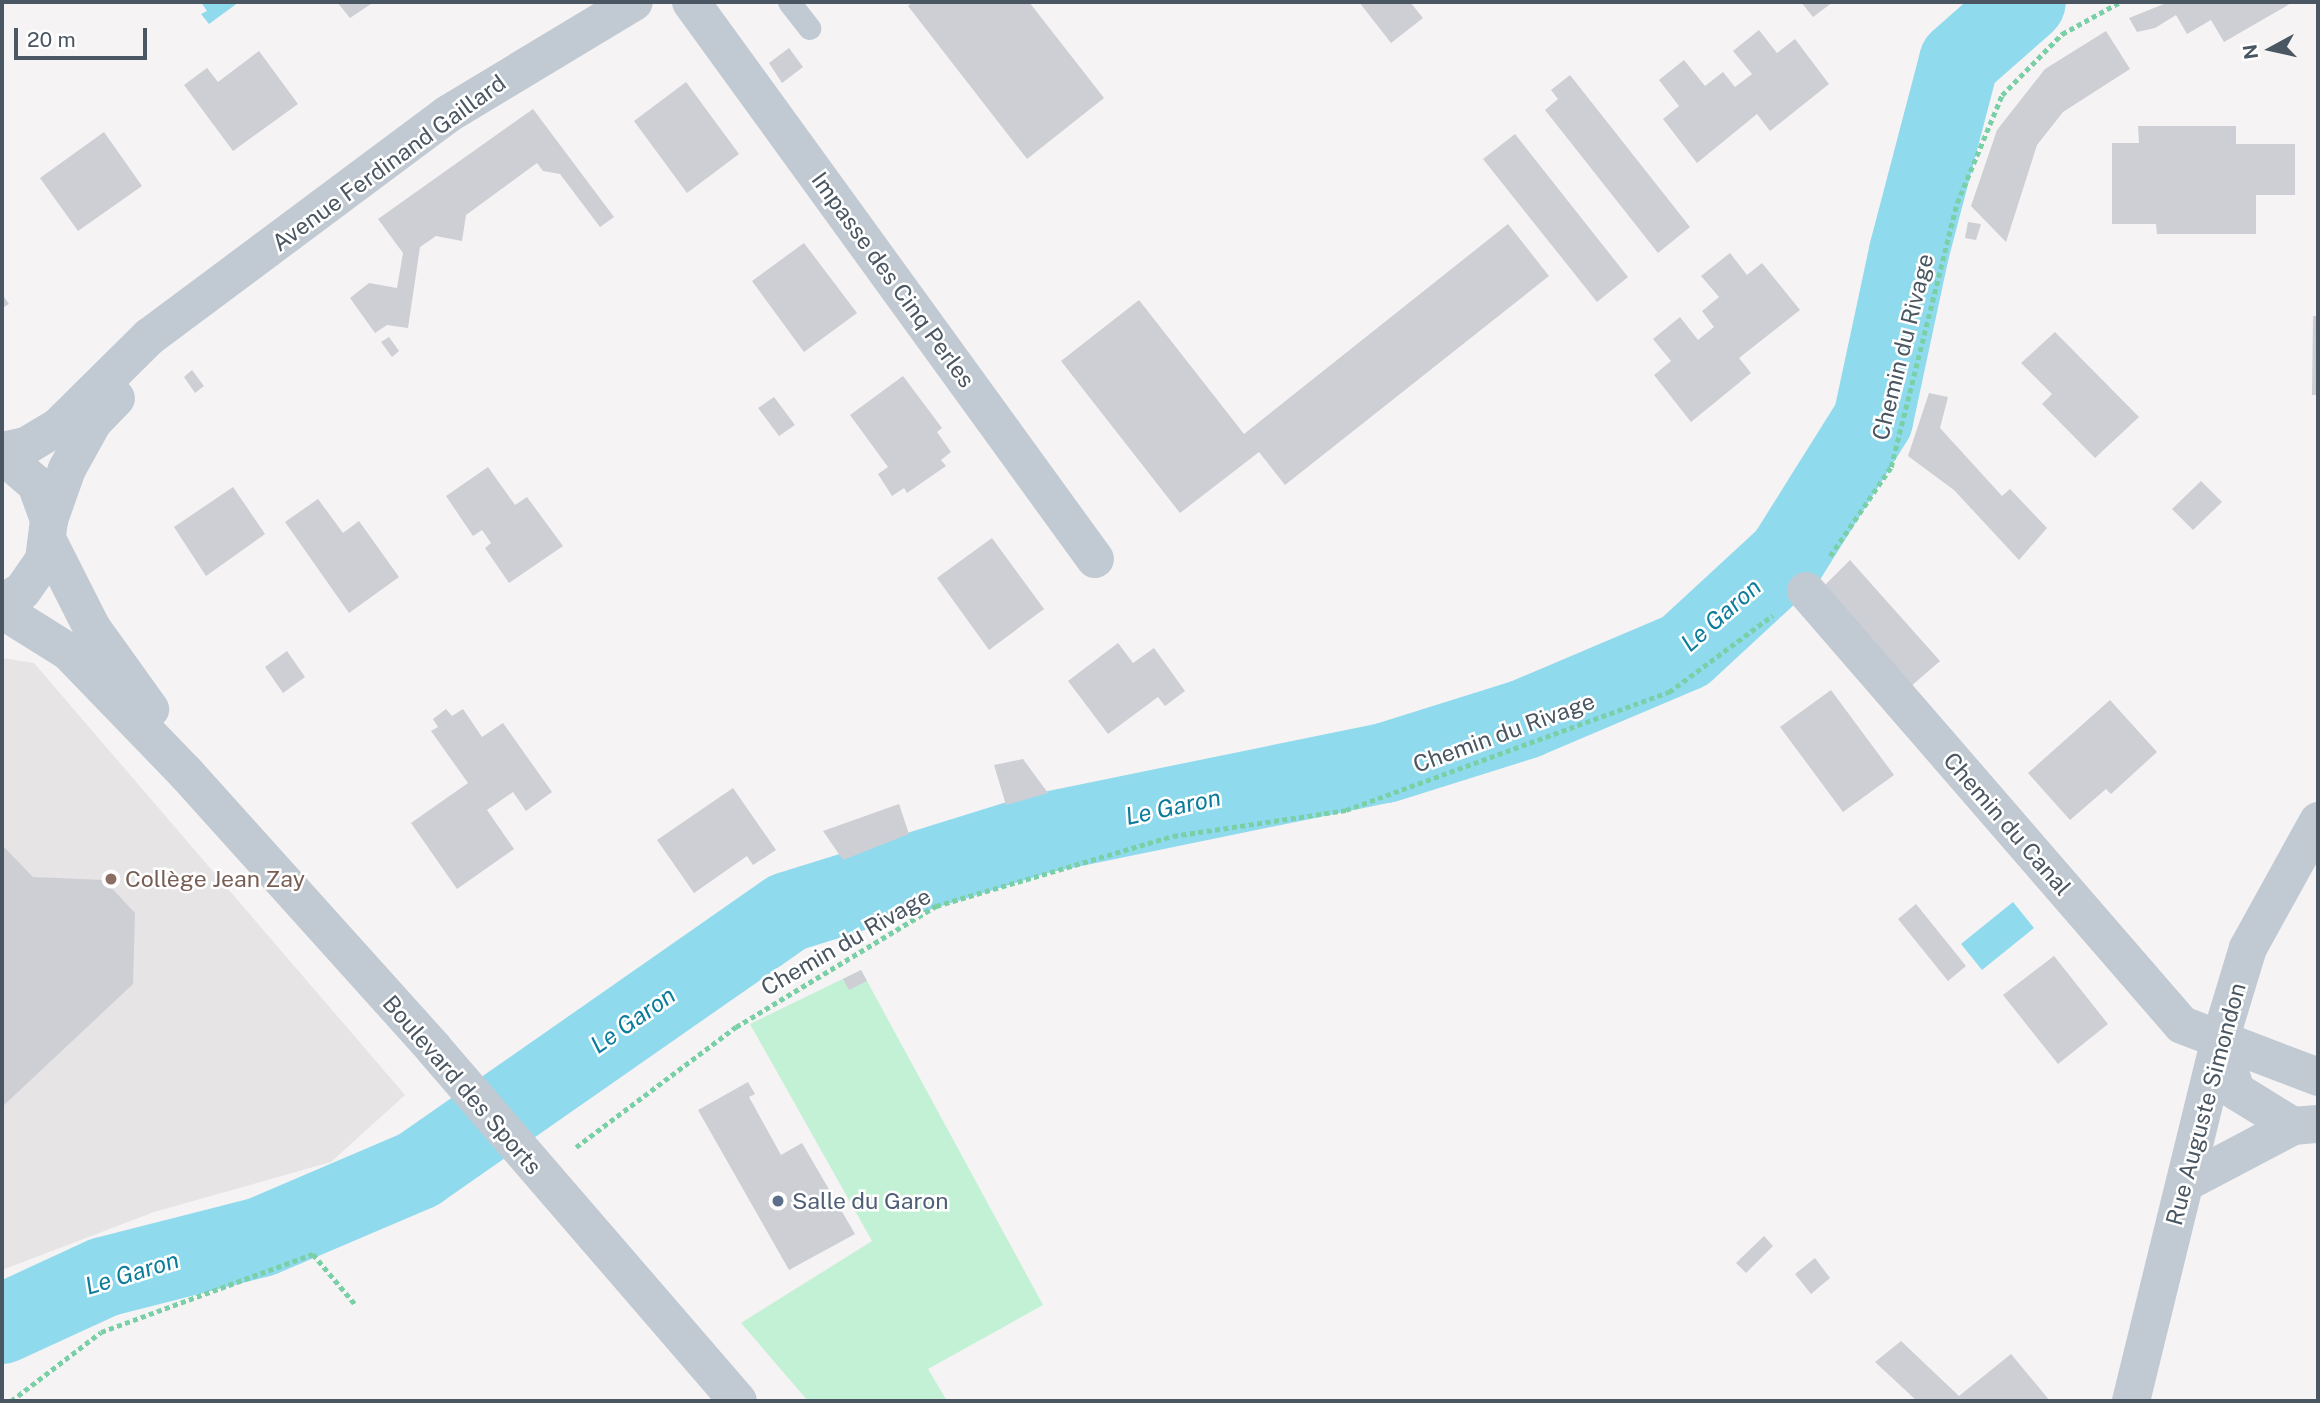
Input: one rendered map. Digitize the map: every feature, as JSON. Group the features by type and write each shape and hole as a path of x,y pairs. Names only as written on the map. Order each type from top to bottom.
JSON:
{"street":[{"name":"Avenue Ferdinand Gaillard","path":"2,453 26,446 58,427 149,337 448,114 634,2"},
{"name":"Impasse des Cinq Perles","path":"691,2 1095,559"},
{"name":"Avenue Ferdinand Gaillard","path":"2,603 29,581 44,560 48,530 67,469 93,422 166,349 220,286"},
{"name":"Boulevard des Sports","path":"2,453 36,484 48,530 92,628 136,687 185,772"},
{"name":"Chemin du Canal","path":"1805,591 2182,1026 2318,1077"},
{"name":"Boulevard des Sports","path":"2,610 69,652 185,772 434,1049 539,1175 738,1401"},
{"name":"Rue Auguste Simondon","path":"2131,1401 2220,1040 2248,948 2318,821"},
{"path":"2220,1040 2236,1091 2306,1125"},
{"path":"2185,1183 2306,1125"}],"lane":[{"path":"789,2 809,28"}],"path":[{"name":"Chemin du Rivage","path":"576,1147 736,1027 936,906 1173,836 1346,810 1669,692 1805,591 1891,467 1958,203 2002,95 2062,34 2120,2"},
{"path":"11,1401 101,1332 313,1254 355,1304"}],"shaded area":[{"name":"Collège Jean Zay","path":"2,658 34,663 405,1095 331,1162 154,1212 2,1270"}],"green space":[{"path":"861,970 1043,1305 928,1369 947,1401 808,1401 741,1323 872,1241 750,1024"}],"water":[{"path":"201,2 239,2 209,24 201,14 207,11"},
{"path":"2013,902 2034,928 1982,970 1961,944"}],"building":[{"path":"337,2 374,2 350,18"},
{"path":"913,2 1029,2 1104,98 1027,159 908,6"},
{"path":"1359,2 1410,2 1423,18 1391,43"},
{"path":"1801,2 1833,2 1813,17"},
{"path":"2169,2 2293,2 2224,42 2211,20 2187,34 2176,15 2155,28 2137,32 2129,18"},
{"path":"1759,30 1777,53 1795,39 1829,84 1770,131 1757,114 1697,163 1663,119 1679,106 1659,80 1684,60 1705,86 1723,72 1735,87 1752,74 1733,51"},
{"path":"2106,31 2130,69 2063,112 2037,145 2006,242 1971,206 1997,130 2045,69"},
{"path":"789,48 803,67 782,83 769,63"},
{"path":"259,51 298,104 233,151 184,85 207,68 218,82"},
{"path":"1570,75 1690,227 1658,253 1545,110 1558,99 1551,90"},
{"path":"686,82 739,154 687,193 634,121"},
{"path":"533,109 614,217 600,227 560,174 543,171 537,163 466,215 462,241 436,236 420,247 408,328 387,325 375,333 350,298 369,283 397,288 403,253 378,219"},
{"path":"2138,126 2236,126 2236,144 2295,144 2295,195 2256,195 2256,234 2157,234 2156,224 2112,224 2112,143 2139,143"},
{"path":"104,132 142,186 78,231 40,178"},
{"path":"1515,134 1628,277 1597,302 1483,159"},
{"path":"1968,222 1981,224 1976,240 1965,238"},
{"path":"1508,224 1549,276 1285,485 1259,452 1180,513 1061,361 1139,300 1244,434"},
{"path":"804,243 857,313 804,352 752,281"},
{"path":"1730,253 1747,275 1762,263 1800,310 1739,358 1751,373 1691,422 1654,375 1671,361 1653,339 1680,317 1698,340 1714,327 1702,311 1719,297 1701,276"},
{"path":"2,294 9,304 2,308"},
{"path":"2313,316 2318,316 2318,395 2312,395"},
{"path":"2055,332 2139,417 2095,458 2042,404 2052,394 2021,363"},
{"path":"389,337 399,351 392,357 381,342"},
{"path":"192,370 204,386 195,393 184,377"},
{"path":"903,376 942,428 937,432 951,452 941,460 946,466 907,493 904,488 892,496 878,474 888,467 850,415"},
{"path":"1929,393 1948,397 1940,428 2002,496 2010,489 2047,528 2019,560 1954,490 1908,456"},
{"path":"774,397 795,425 779,436 758,408"},
{"path":"488,467 515,505 527,497 563,546 509,583 485,548 491,543 482,530 473,536 446,496"},
{"path":"2201,481 2222,502 2193,530 2172,509"},
{"path":"233,487 265,534 206,576 174,527"},
{"path":"318,499 343,533 359,521 399,577 349,613 285,522"},
{"path":"992,538 1044,609 989,650 937,578"},
{"path":"1850,560 1940,661 1910,687 1825,585"},
{"path":"1118,643 1133,663 1154,648 1185,691 1165,706 1158,697 1108,734 1068,681"},
{"path":"287,651 305,677 283,693 265,667"},
{"path":"1831,690 1894,775 1843,812 1780,727"},
{"path":"2110,700 2157,752 2111,794 2106,789 2070,820 2028,773"},
{"path":"446,709 452,716 463,709 482,737 503,723 552,792 526,811 513,792 487,810 514,849 457,889 411,823 468,783 431,731 438,727 433,719"},
{"path":"1023,759 1048,793 1006,805 994,765"},
{"path":"733,788 776,850 753,865 747,856 694,893 657,840"},
{"path":"899,804 909,834 843,860 823,831"},
{"path":"2,845 33,877 104,880 135,913 133,984 2,1107"},
{"path":"1916,904 1966,966 1948,981 1898,919"},
{"path":"2054,956 2108,1024 2058,1064 2003,995"},
{"path":"861,970 867,981 849,990 843,979"},
{"name":"Salle du Garon","path":"748,1082 755,1094 749,1097 781,1155 802,1143 855,1234 789,1270 698,1110"},
{"path":"1764,1236 1773,1246 1746,1273 1736,1263"},
{"path":"1815,1258 1830,1278 1811,1294 1795,1274"},
{"path":"1901,1341 1959,1396 2011,1354 2050,1401 1917,1401 1875,1362"}],"waterway":[{"name":"Le Garon","path":"2,1324 104,1277 261,1237 418,1170 788,912 1038,834 1385,763 1525,719 1685,651 1787,557 1873,420 1909,252 1959,61 2026,2"}],"place":[{"name":"Collège Jean Zay","path":"111,879"},
{"name":"Salle du Garon","path":"778,1201"}]}
